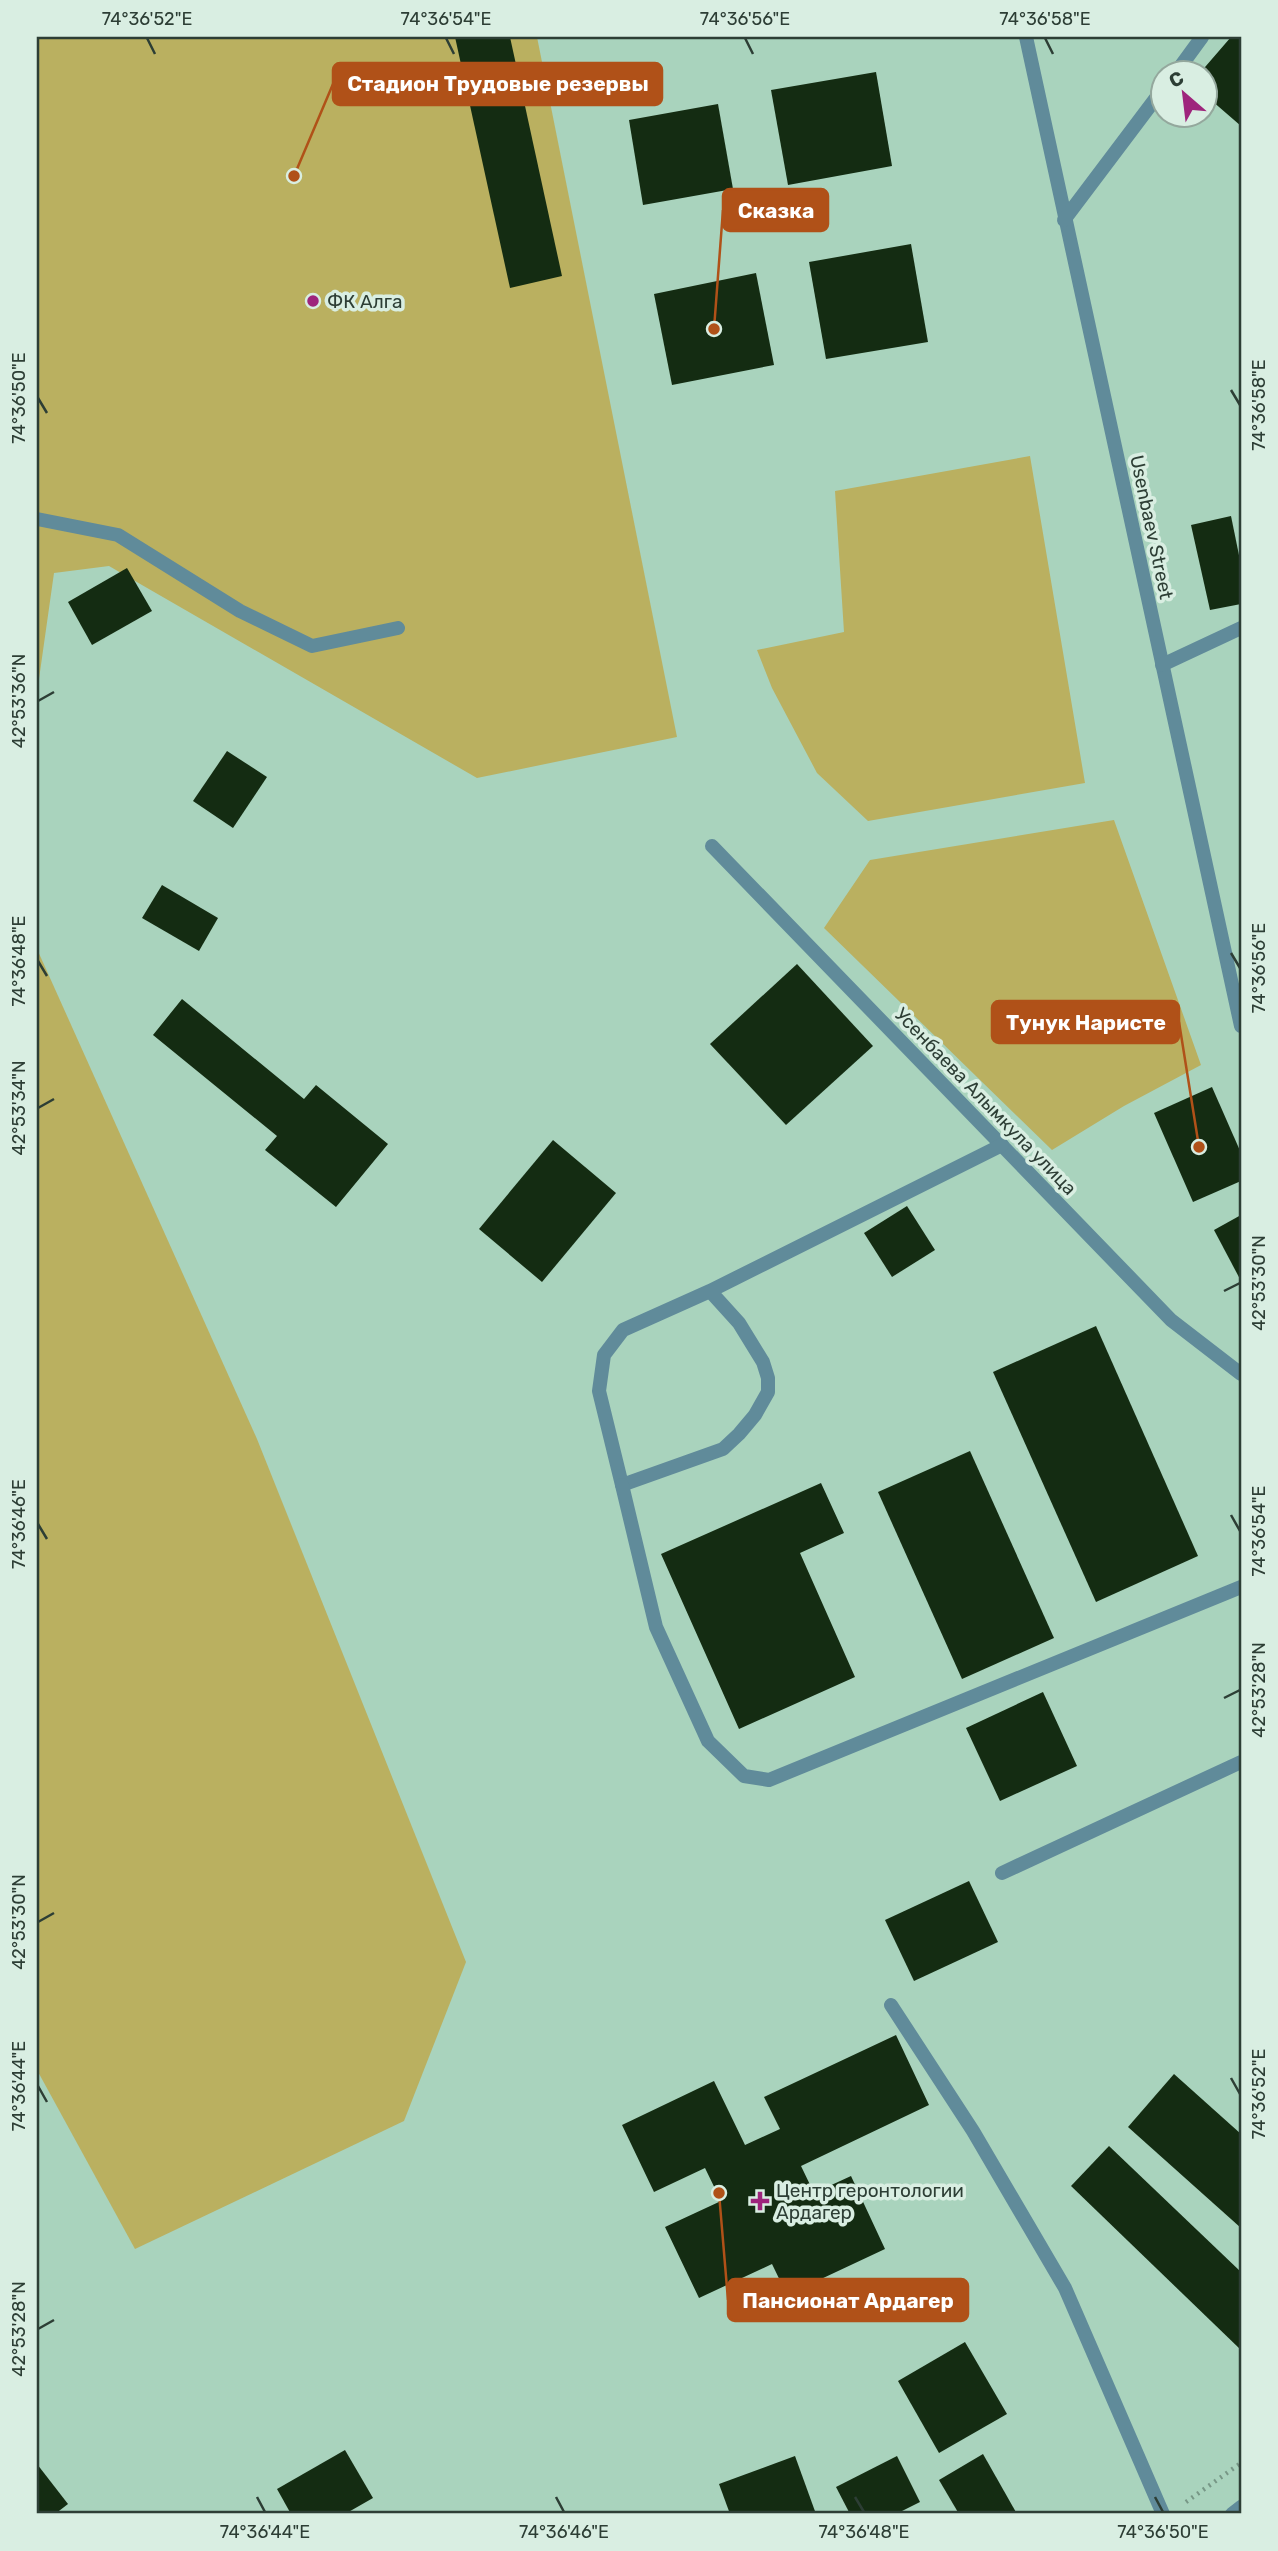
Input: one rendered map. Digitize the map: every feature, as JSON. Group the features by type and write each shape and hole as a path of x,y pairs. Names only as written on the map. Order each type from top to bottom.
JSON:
{"street":[{"name":"Usenbaev Street","path":"1026,37 1241,1026"},
{"path":"1185,60 1202,37"},
{"path":"1064,220 1148,110"},
{"path":"37,519 118,535 240,611 312,646 398,628"},
{"path":"1162,665 1241,628"},
{"name":"Усенбаева Алымкула улица","path":"712,846 1171,1320 1241,1374"},
{"path":"1002,1145 710,1291 624,1330 604,1355 599,1391 656,1627 708,1741 744,1776 769,1780 1241,1587"},
{"path":"622,1485 723,1449 755,1415 768,1392 768,1378 763,1362 739,1323 710,1291"},
{"path":"1002,1873 1241,1762"},
{"path":"891,2005 973,2131 1065,2288 1163,2514"},
{"path":"1232,2514 1241,2507"}],"path":[{"path":"1178,2507 1241,2463"}],"shaded area":[{"name":"ФК Алга","path":"37,37 537,37 677,737 477,778 109,566 54,573 37,693"},
{"path":"1030,456 1085,783 868,821 817,773 772,688 757,650 844,632 835,491"},
{"path":"1114,820 1201,1065 1124,1106 1052,1150 824,928 870,860"},
{"path":"37,949 257,1439 466,1962 404,2121 135,2249 37,2070"}],"building":[{"path":"455,37 510,37 562,276 510,288"},
{"path":"1231,37 1241,37 1241,126 1218,106 1218,60 1211,60"},
{"path":"876,72 892,166 788,185 771,90"},
{"path":"718,104 733,189 643,205 629,120"},
{"path":"911,244 928,342 826,359 809,262"},
{"path":"756,273 774,365 672,385 654,294"},
{"path":"1231,516 1241,565 1241,604 1210,610 1191,525"},
{"path":"127,568 152,611 92,645 68,602"},
{"path":"227,751 267,777 233,828 193,801"},
{"path":"162,885 218,918 199,951 142,918"},
{"path":"797,964 873,1046 786,1125 710,1044"},
{"path":"182,999 304,1099 316,1085 388,1144 336,1207 265,1150 277,1136 153,1035"},
{"path":"1212,1087 1241,1153 1241,1181 1193,1202 1154,1113"},
{"path":"553,1140 616,1193 542,1282 479,1229"},
{"path":"907,1206 935,1250 892,1277 864,1233"},
{"path":"1241,1215 1241,1281 1214,1230"},
{"path":"1096,1326 1198,1556 1096,1602 993,1372"},
{"path":"970,1451 1054,1638 962,1679 878,1492"},
{"path":"821,1483 844,1533 800,1553 855,1677 739,1729 661,1554"},
{"path":"1043,1692 1077,1766 1000,1801 966,1728"},
{"path":"969,1881 998,1942 914,1981 885,1920"},
{"path":"896,2035 929,2105 801,2166 814,2193 851,2176 885,2249 787,2295 772,2264 699,2298 665,2227 721,2201 705,2168 654,2192 622,2125 714,2081 745,2145 780,2129 764,2097"},
{"path":"1174,2074 1241,2134 1241,2228 1128,2127"},
{"path":"1109,2146 1241,2272 1241,2350 1071,2186"},
{"path":"965,2342 1007,2414 939,2453 898,2381"},
{"path":"345,2450 373,2498 345,2514 291,2514 277,2489"},
{"path":"983,2454 1017,2514 959,2514 939,2480"},
{"path":"795,2456 816,2514 730,2514 719,2484"},
{"path":"897,2456 920,2502 896,2514 850,2514 836,2487"},
{"path":"37,2464 68,2504 55,2514 37,2514"}],"place":[{"name":"Стадион Трудовые резервы","path":"294,176"},
{"name":"ФК Алга","path":"313,301"},
{"name":"Сказка","path":"714,329"},
{"name":"Тунук Наристе","path":"1199,1147"},
{"name":"Пансионат Ардагер","path":"719,2193"},
{"name":"Центр геронтологии Ардагер","path":"760,2201"}]}
